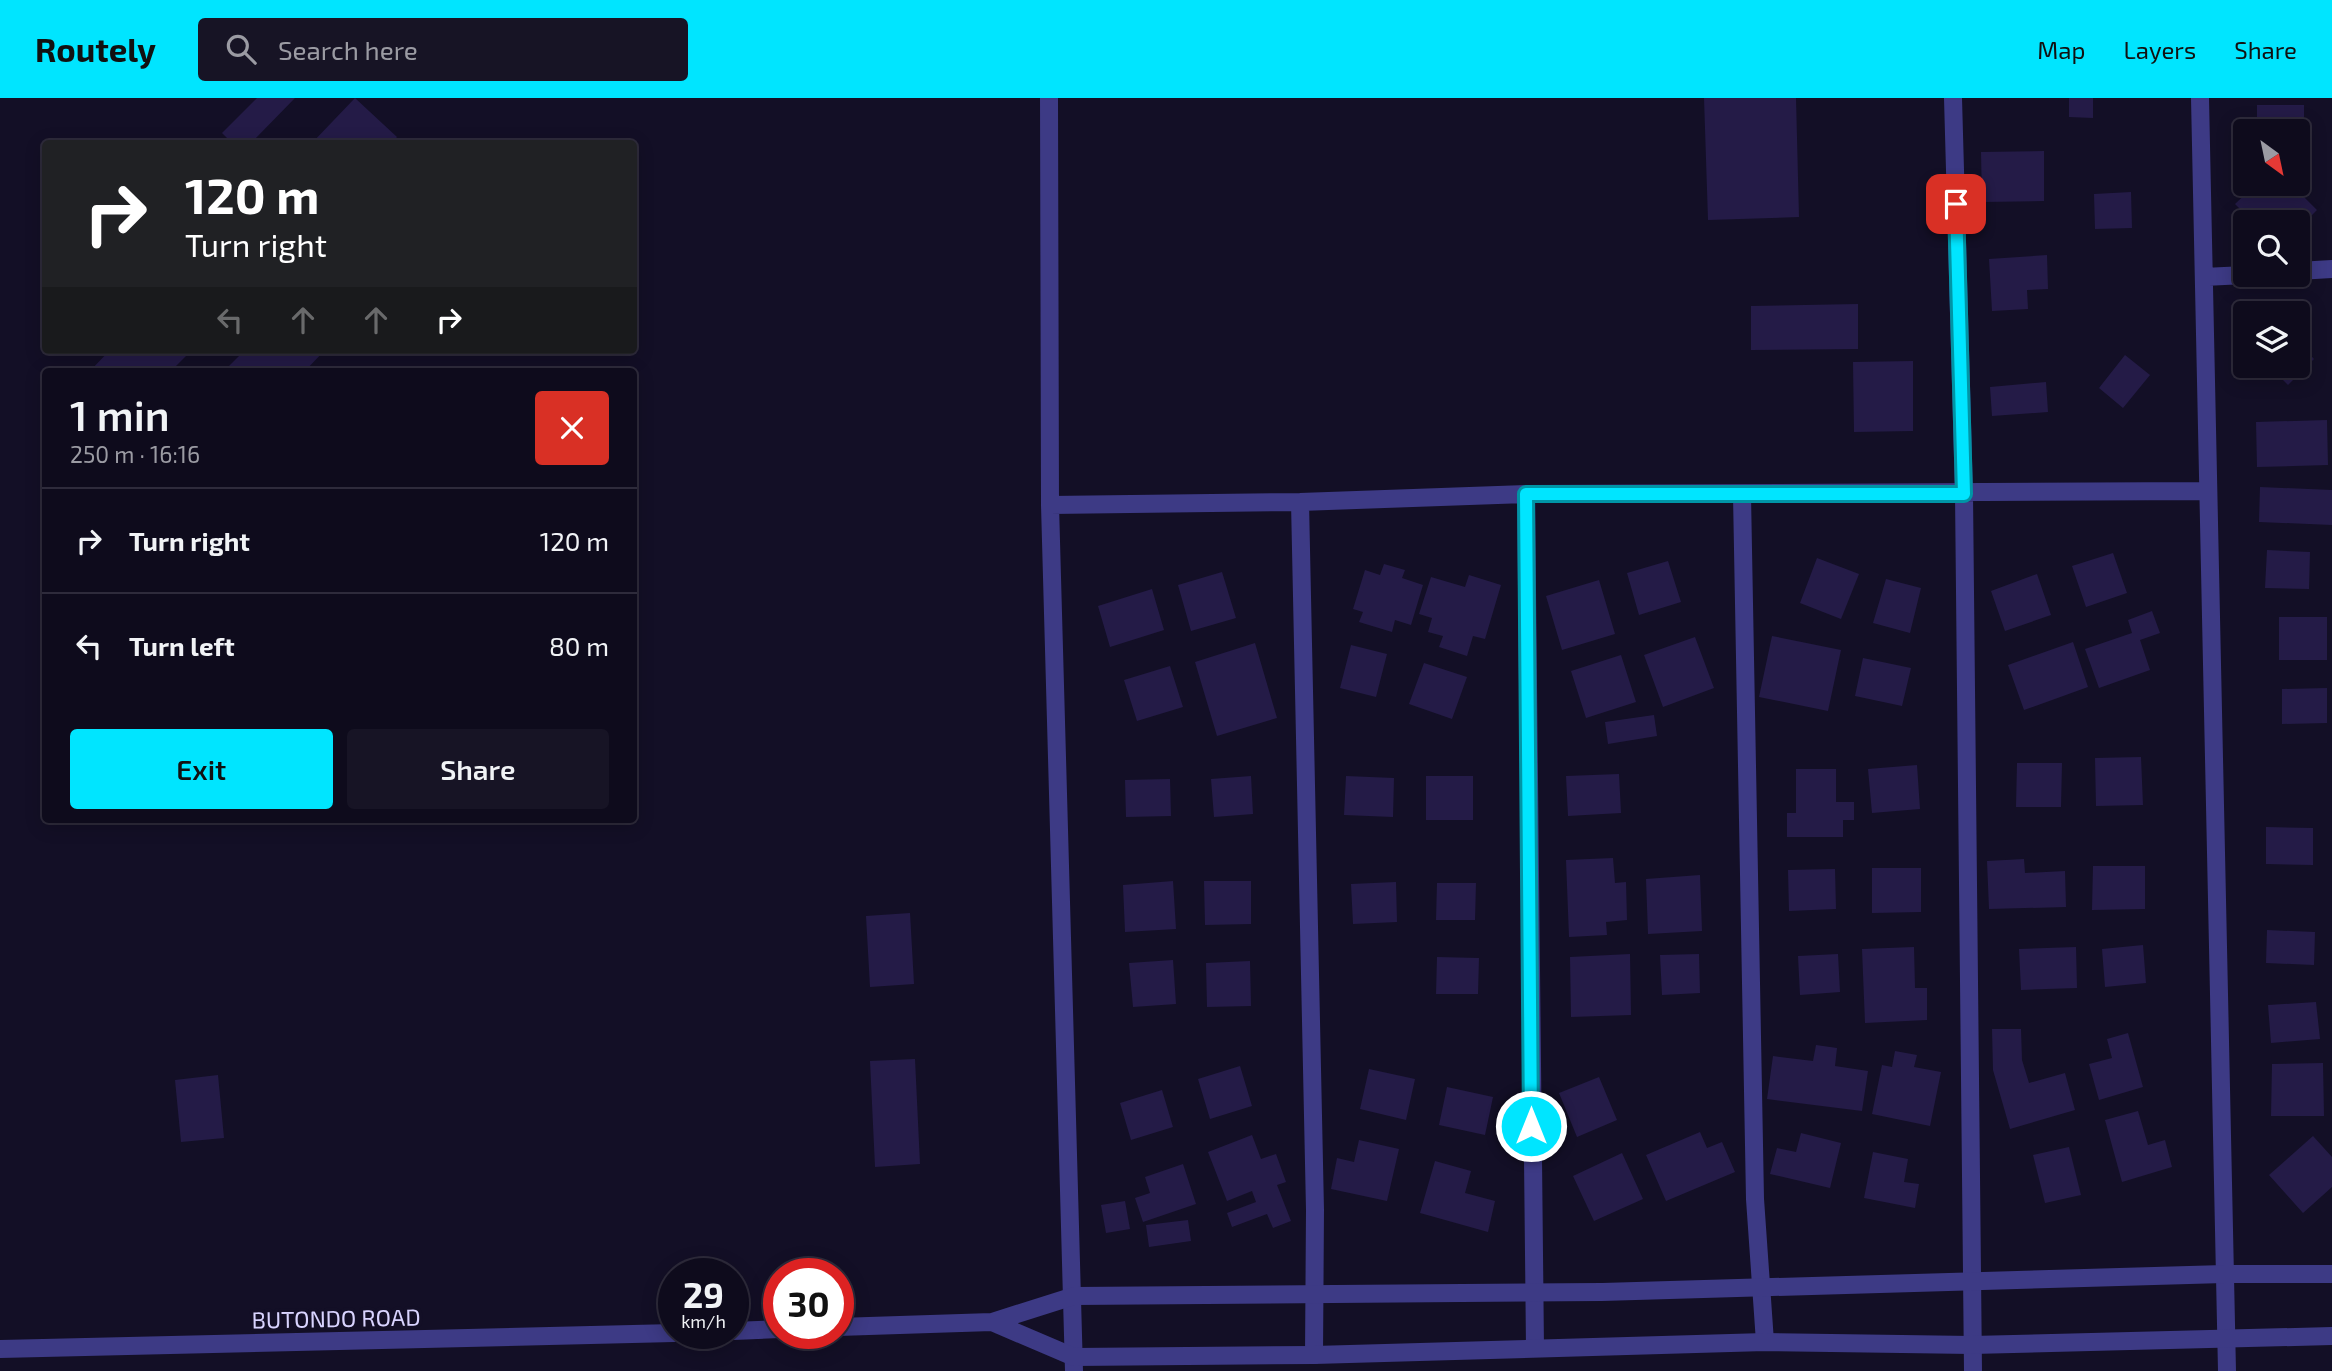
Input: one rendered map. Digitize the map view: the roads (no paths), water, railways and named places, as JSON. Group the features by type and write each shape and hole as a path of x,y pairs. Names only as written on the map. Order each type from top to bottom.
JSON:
{"street":[{"path":"1049,98 1050,505 1074,1364"},
{"path":"1953,98 1964,494 1973,1371"},
{"path":"2200,98 2227,1371"},
{"path":"2310,270 2332,269"},
{"path":"2204,277 2233,276"},
{"path":"1050,505 1300,502 1526,494 2208,491"},
{"path":"1526,494 1532,1291 1535,1348"},
{"path":"1742,495 1755,1199 1765,1342"},
{"path":"1300,502 1314,1356"},
{"path":"854,1326 992,1322 1074,1296 1314,1296 1972,1283 2224,1274 2332,1274"},
{"path":"992,1322 1074,1364 1765,1342 1972,1345 2332,1336"},
{"name":"BUTONDO ROAD","path":"0,1349 658,1333"}]}
